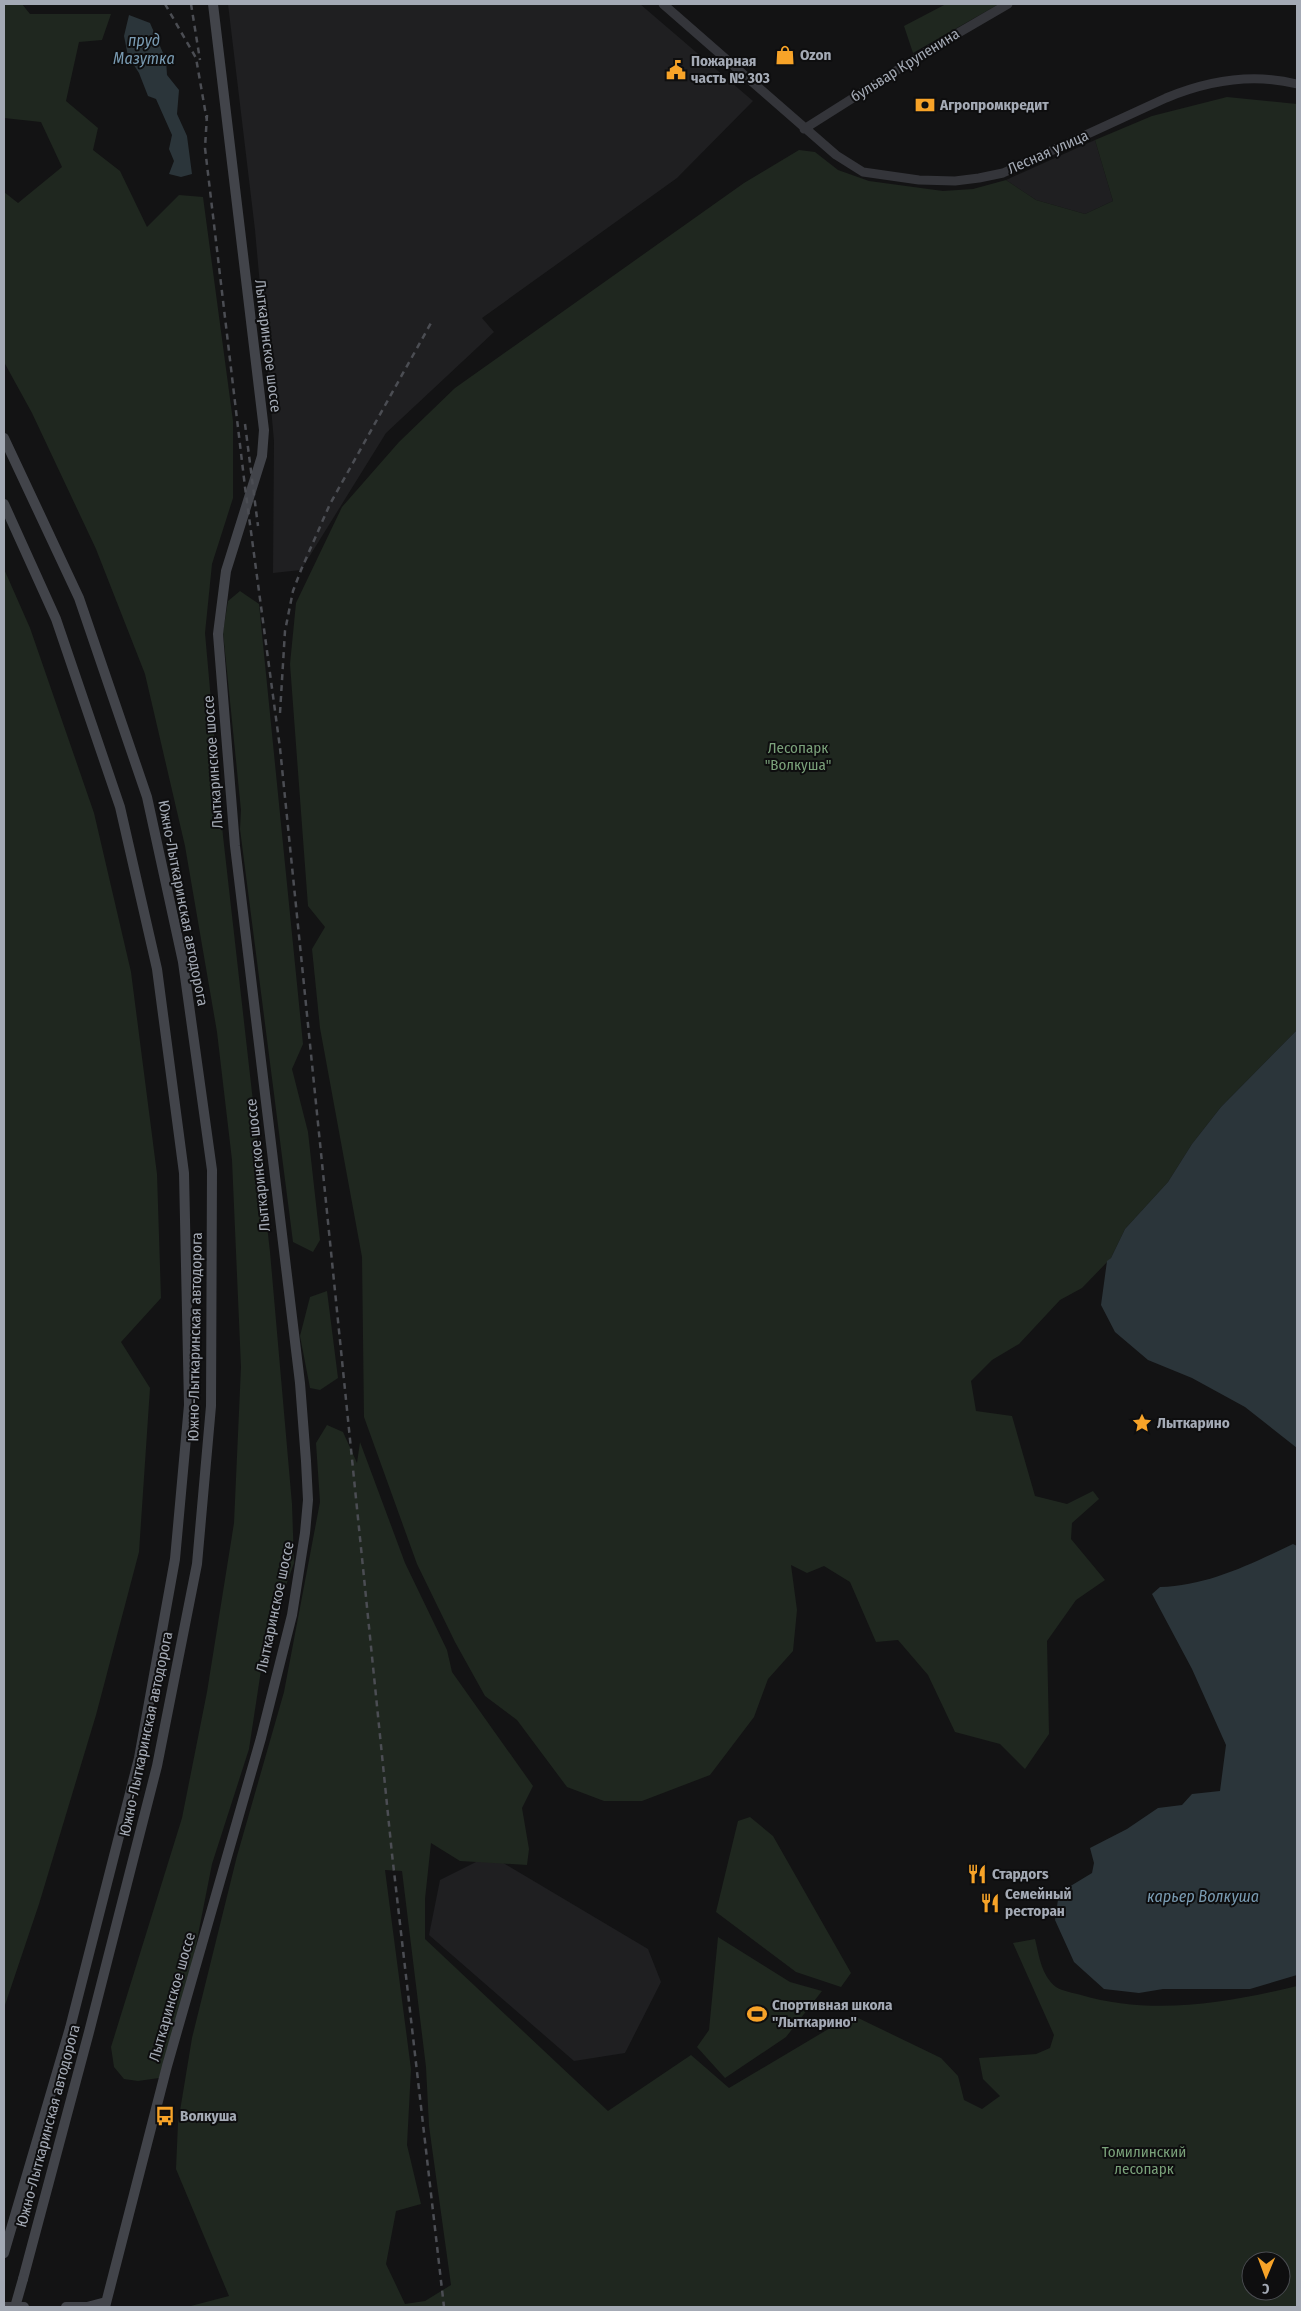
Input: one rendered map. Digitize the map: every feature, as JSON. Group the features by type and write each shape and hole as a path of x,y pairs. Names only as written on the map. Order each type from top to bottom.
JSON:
{"main road":[{"name":"Лыткаринское шоссе","path":"106,2305 167,2066 262,1738 299,1578 308,1500 300,1383 235,846 218,634 226,571 262,456 264,430 213,4"},
{"name":"Южно-Лыткаринская автодорога","path":"4,438 79,598 146,797 183,962 212,1170 211,1406 197,1564 157,1766 89,2032 15,2307"},
{"name":"Южно-Лыткаринская автодорога","path":"4,504 56,620 120,806 157,968 184,1173 189,1405 175,1559 139,1758 70,2028 4,2253"},
{"path":"66,2307 106,2305"},
{"path":"4,2307 24,2307"}],"street":[{"name":"Лесная улица","path":"663,4 836,155 864,172 920,180 955,181 1003,173 1189,88 1234,80 1262,80 1297,84"},
{"name":"бульвар Крупенина","path":"804,129 929,50 1008,4"}],"shaded area":[{"path":"228,4 640,4 753,101 677,178 482,318 494,332 386,433 301,570 273,573 274,441 255,230"},
{"path":"1095,140 1113,201 1085,214 1036,200 1006,180"},
{"path":"490,1855 648,1949 661,1982 625,2053 574,2061 429,1935 440,1880"}],"green space":[{"path":"4,4 22,4 30,14 111,14 102,40 79,42 66,101 98,128 93,150 120,171 147,227 179,195 203,197 233,421 233,498 212,564 205,633 223,836 270,1252 292,1504 294,1563 265,1644 249,1749 212,1864 192,1965 159,2078 138,2081 124,2079 114,2067 111,2047 182,1818 207,1692 234,1523 241,1367 232,1160 217,1032 185,846 145,674 96,549 32,413 4,362 4,192 18,203 62,167 41,122 4,118"},
{"path":"946,4 999,4 913,53 904,26"},
{"name":"Лесопарк \"Волкуша\"","path":"1227,97 1297,104 1297,1030 1221,1107 1192,1144 1168,1182 1125,1229 1111,1258 1082,1288 1060,1300 1019,1344 992,1360 971,1381 976,1411 1012,1416 1035,1496 1067,1504 1093,1491 1099,1499 1072,1523 1071,1539 1105,1580 1076,1600 1047,1641 1049,1734 1025,1769 1000,1744 955,1732 928,1675 898,1640 876,1642 850,1582 824,1566 807,1573 791,1565 797,1610 793,1651 768,1679 754,1717 710,1775 642,1801 604,1801 567,1787 517,1720 485,1696 455,1642 417,1564 364,1417 362,1257 320,1028 312,949 325,927 308,906 290,664 296,603 342,507 399,442 455,388 744,183 799,150 815,152 838,170 869,181 943,191 973,189 1006,180 1036,200 1085,214 1113,201 1095,140 1152,116"},
{"path":"4,569 30,628 94,813 131,972 157,1174 161,1298 121,1342 150,1388 139,1552 96,1715 39,1904 4,2008"},
{"path":"240,591 259,604 303,1044 292,1069 308,1132 320,1240 313,1252 293,1242 240,829 241,810 223,632 228,601"},
{"path":"327,1291 338,1378 320,1390 310,1388 300,1336 310,1297"},
{"name":"Томилинский лесопарк","path":"327,1425 343,1432 357,1463 360,1442 405,1563 447,1650 452,1672 533,1786 522,1808 529,1849 527,1865 460,1861 431,1843 425,1899 425,1939 608,2111 691,2055 729,2088 852,2015 941,2058 958,2076 964,2100 982,2109 1000,2096 983,2079 979,2058 1036,2054 1050,2048 1054,2035 1013,1943 1035,1939 1044,1971 1056,1987 1068,1992 1108,2001 1135,2005 1189,2005 1244,1998 1297,1986 1297,2307 187,2307 229,2296 176,2169 178,2123 192,2038 237,1856 284,1692 320,1502 316,1443","holes":["385,1870 402,1871 426,2067 429,2126 451,2285 425,2301 405,2304 386,2264 396,2211 421,2204 407,2145 411,2069"]},
{"path":"750,1817 773,1836 851,1973 841,1987 796,1972 716,1912 738,1821"},
{"name":"Спортивная школа \"Лыткарино\"","path":"718,1937 790,1982 822,1991 786,2037 725,2078 697,2047 709,2030"}],"water":[{"name":"пруд Мазутка","path":"129,15 150,23 166,60 167,75 179,90 177,114 187,136 192,174 181,177 169,174 174,161 169,149 172,135 156,99 148,96 139,73 128,56 124,36"},
{"path":"1297,1030 1297,1448 1245,1407 1192,1378 1148,1360 1115,1332 1101,1305 1107,1261 1111,1258 1125,1229 1168,1182 1192,1144 1221,1107"},
{"name":"карьер Волкуша","path":"1293,1544 1297,1546 1297,1975 1250,1989 1163,1989 1139,1993 1104,1989 1074,1962 1055,1920 1059,1893 1092,1873 1094,1863 1090,1848 1127,1829 1158,1808 1182,1805 1192,1794 1220,1791 1226,1745 1192,1669 1152,1594 1160,1587 1195,1583 1228,1573"}],"railway":[{"path":"165,4 196,58 207,121"},
{"path":"191,4 200,60"},
{"path":"207,115 205,148 245,487 280,748 392,1854 444,2307"},
{"path":"280,713 285,631 293,591 301,570 330,504 431,323"},
{"path":"245,424 258,526"}],"place":[{"name":"Ozon","path":"785,55"},
{"name":"Пожарная часть № 303","path":"676,70"},
{"name":"Агропромкредит","path":"925,105"},
{"name":"Лыткарино","path":"1142,1423"},
{"name":"Стардогs","path":"977,1874"},
{"name":"Семейный ресторан","path":"990,1903"},
{"name":"Спортивная школа \"Лыткарино\"","path":"757,2014"},
{"name":"Волкуша","path":"165,2116"}]}
